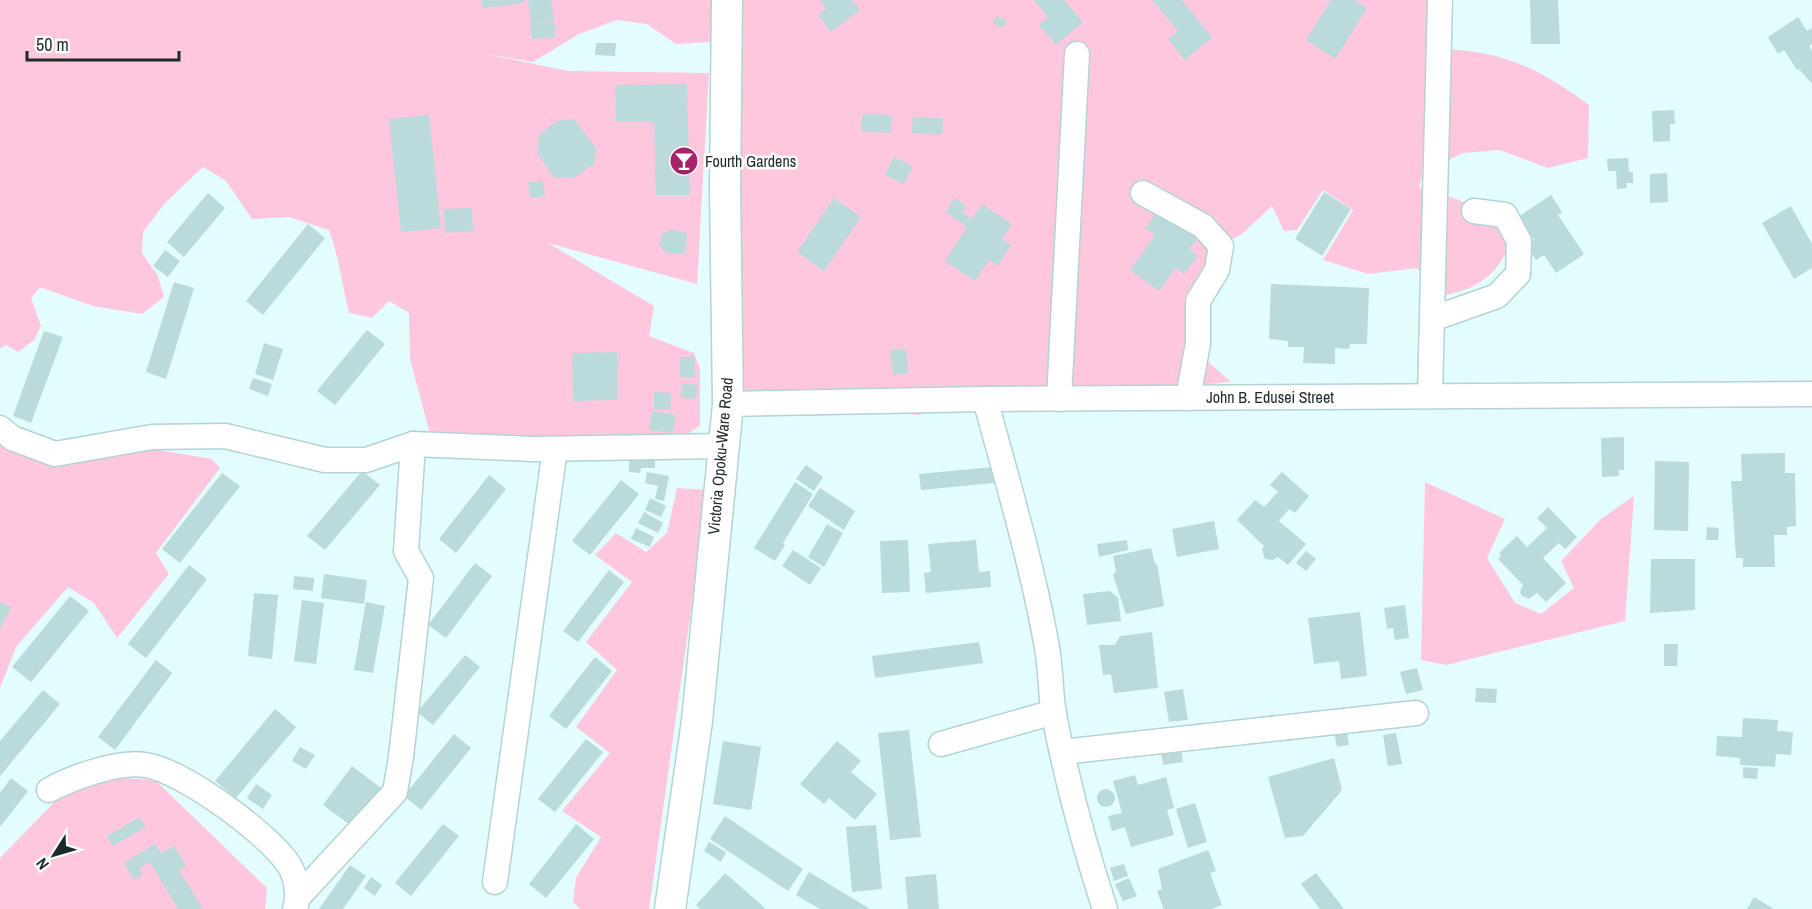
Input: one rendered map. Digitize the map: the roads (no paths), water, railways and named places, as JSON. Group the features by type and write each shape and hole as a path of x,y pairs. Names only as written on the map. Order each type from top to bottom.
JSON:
{"main road":[{"name":"Victoria Opoku-Ware Road","path":"670,909 697,721 722,446 728,404 725,189 727,0"}],"street":[{"path":"1430,396 1440,0"},
{"path":"1059,399 1077,54"},
{"path":"1143,193 1203,226 1221,246 1217,270 1198,301 1198,343 1188,398"},
{"path":"1432,319 1497,296 1518,274 1519,241 1505,215 1474,211"},
{"name":"John B. Edusei Street","path":"728,404 985,399 1812,394"},
{"path":"985,399 1023,534 1047,645 1054,712 1062,752 1086,851 1105,909"},
{"path":"0,428 12,438 55,454 152,437 225,436 325,460 366,460 413,444 555,449 722,446"},
{"path":"297,903 394,792 401,757 421,578 406,551 413,444"},
{"path":"495,882 555,449"},
{"path":"941,744 1054,712"},
{"path":"1062,752 1416,713"},
{"path":"49,790 71,778 144,765 176,774 253,828 290,866 297,903"}],"place":[{"name":"Fourth Gardens","path":"684,161"}]}
